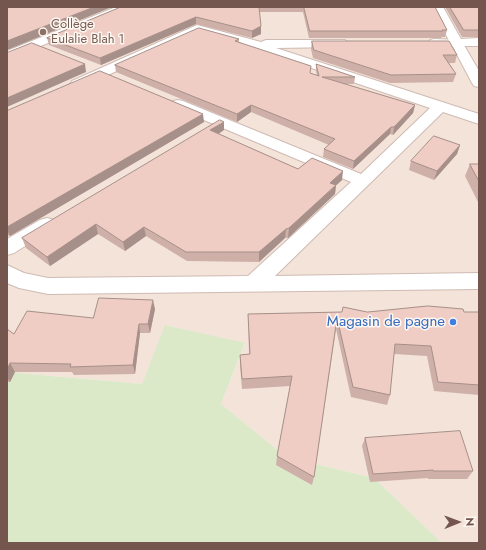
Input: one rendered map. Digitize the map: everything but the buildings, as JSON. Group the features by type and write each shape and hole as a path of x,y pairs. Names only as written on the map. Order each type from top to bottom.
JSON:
{"street":[{"path":"7,56 126,7"},
{"path":"437,7 479,83"},
{"path":"68,88 197,29 253,44 308,64 479,119"},
{"path":"418,43 479,42"},
{"path":"253,44 355,43"},
{"path":"35,45 55,53"},
{"path":"82,64 117,79"},
{"path":"168,100 363,182"},
{"path":"253,284 363,182 440,106"},
{"path":"199,134 219,121"},
{"path":"7,248 62,215"},
{"path":"7,273 19,280 48,286 479,281"}],"shaded area":[{"path":"7,7 479,7 479,543 442,543 374,478 286,457 221,404 245,344 166,325 142,384 7,372"}],"green space":[{"path":"165,325 245,343 221,404 286,457 374,478 442,543 7,543 7,372 142,384"}],"place":[{"name":"Collège Eulalie Blah 1","path":"43,32"},
{"name":"Magasin de pagne","path":"453,322"}]}
